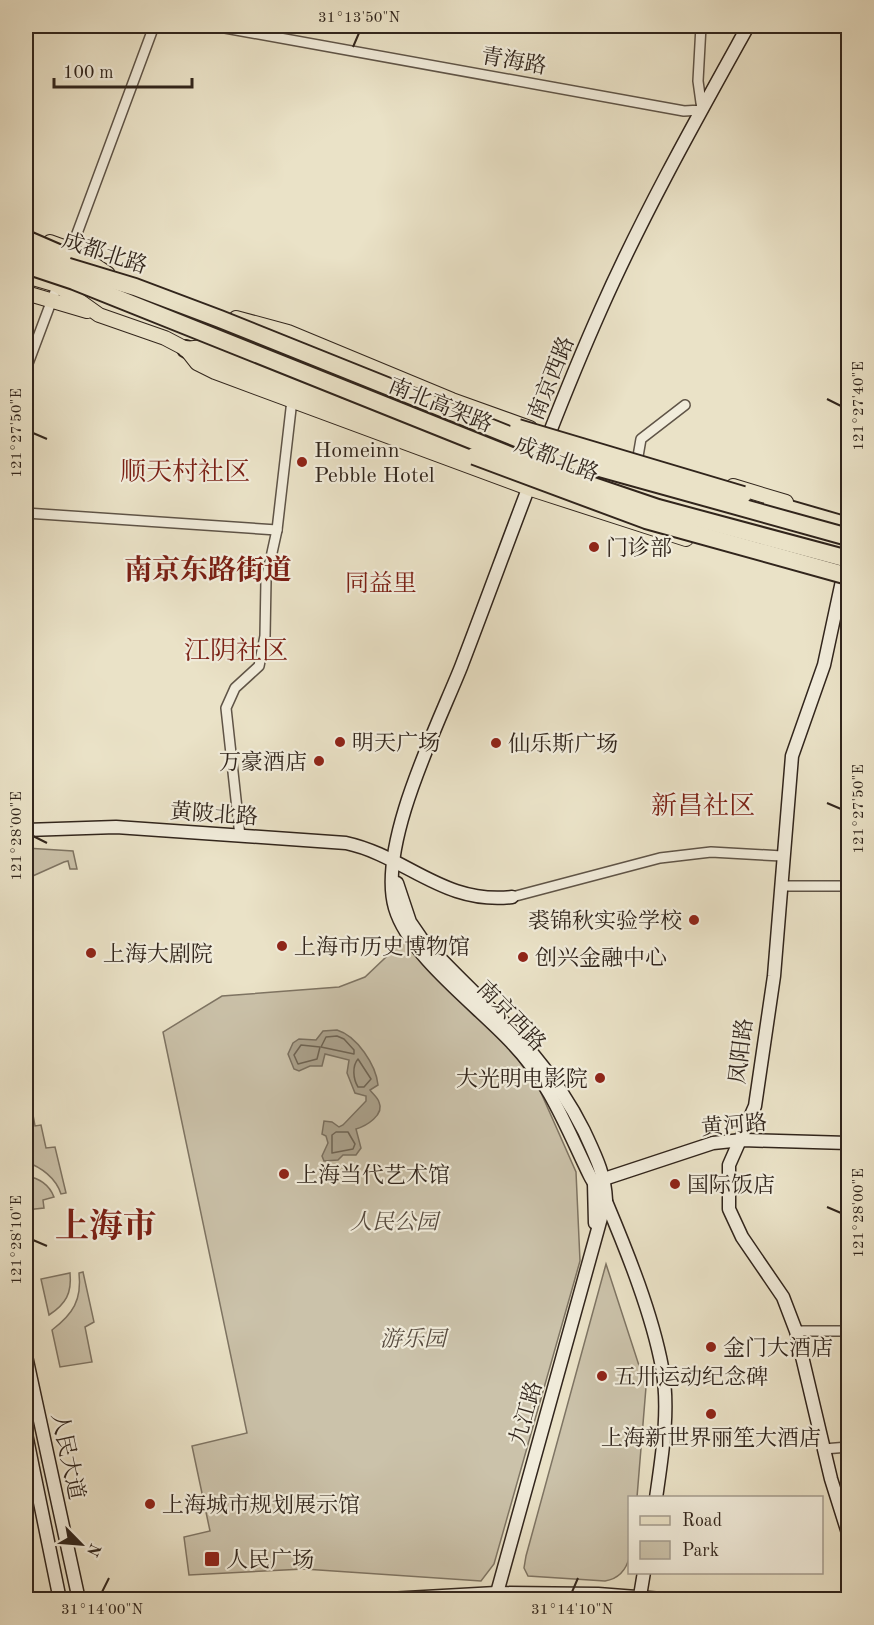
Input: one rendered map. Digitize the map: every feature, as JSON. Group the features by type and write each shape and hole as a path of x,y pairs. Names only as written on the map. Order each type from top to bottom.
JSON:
{"highway":[{"name":"南北高架路","path":"26,250 135,287 426,400 571,460 849,535"},
{"name":"南北高架路","path":"26,250 115,298 541,471 699,519 847,569"},
{"path":"26,276 115,298"},
{"path":"248,322 295,344 500,423 609,458 849,526"},
{"path":"186,349 583,498 641,523 847,569"},
{"path":"571,460 609,458"},
{"path":"541,471 583,498"},
{"path":"675,476 719,500"},
{"path":"641,523 699,519"}],"main road":[{"path":"26,233 69,256"},
{"name":"成都北路","path":"26,250 69,256 108,274 248,322 267,342 499,426 609,458 849,535"},
{"name":"成都北路","path":"26,276 57,285 99,315 165,338 186,349 203,347 256,364 505,460 541,471 625,507 847,569"},
{"path":"26,293 99,315"},
{"path":"248,322 288,332 547,439 609,458 638,462 720,482 849,521"},
{"path":"186,349 197,363 524,487 795,568 847,569"},
{"path":"470,407 499,426"},
{"path":"505,460 524,487"},
{"path":"625,507 641,523"},
{"path":"795,568 809,557"}],"street":[{"path":"26,369 154,26"},
{"name":"青海路","path":"214,26 684,111 702,110"},
{"path":"701,26 698,81 702,110"},
{"name":"南京西路","path":"656,1496 662,1456 662,1370 649,1318 599,1180 541,1077 512,1042 407,935 393,899 395,864 403,811 524,487 541,471 547,439 602,308 702,110 748,26"},
{"path":"240,836 226,708 235,688 258,666 265,636 266,580 277,530 292,400"},
{"path":"638,462 641,439 686,405"},
{"path":"26,513 277,530"},
{"name":"凤阳路","path":"847,569 824,665 792,756 782,856 774,976 754,1106 742,1140 729,1166 729,1209 742,1237 783,1297 796,1330 824,1449 849,1533"},
{"name":"黄陂北路","path":"26,830 116,827 345,843 362,848 472,897 482,899 512,897"},
{"path":"512,897 660,858 711,852 782,856"},
{"path":"781,886 849,886"},
{"name":"黄河路","path":"599,1180 713,1143 742,1140 849,1143"},
{"name":"九江路","path":"595,1237 599,1180"},
{"name":"九江路","path":"496,1596 606,1200"},
{"path":"796,1330 849,1331"},
{"name":"人民大道","path":"26,1356 79,1599"},
{"name":"人民大道","path":"26,1434 60,1599"},
{"path":"824,1449 849,1447"},
{"path":"640,1596 644,1574"},
{"path":"371,1599 496,1596 640,1596 675,1599"}],"green space":[{"path":"26,848 73,851 77,869 70,869 68,861 26,879"},
{"name":"人民公园","path":"405,939 507,1045 538,1086 576,1172 580,1261 494,1564 481,1581 304,1569 189,1575 184,1537 210,1531 192,1446 247,1433 163,1032 222,996 339,987 365,977"},
{"path":"33,1115 35,1126 41,1125 46,1148 55,1147 66,1193 61,1194 56,1183 47,1174 26,1162 26,1117"},
{"path":"26,1176 43,1182 52,1192 54,1197 43,1200 44,1208 26,1210"},
{"path":"606,1264 646,1387 637,1496 628,1496 628,1561 616,1577 605,1581 528,1576 524,1568"},
{"path":"83,1272 94,1322 85,1327 92,1362 60,1367 52,1330 71,1312 79,1291 79,1273"},
{"path":"70,1273 67,1297 60,1307 49,1315 41,1279"}],"water":[{"path":"337,1030 352,1038 369,1060 378,1085 370,1090 378,1099 380,1107 373,1119 356,1129 361,1148 356,1155 343,1155 338,1160 324,1161 322,1156 328,1143 326,1136 322,1134 324,1121 332,1122 339,1127 343,1125 366,1101 366,1096 355,1093 347,1073 349,1060 325,1054 322,1066 310,1066 299,1071 294,1069 288,1054 293,1043 299,1039 316,1040 323,1031"}],"place":[{"name":"Homeinn Pebble Hotel","path":"302,462"},
{"name":"门诊部","path":"594,547"},
{"name":"明天广场","path":"340,742"},
{"name":"仙乐斯广场","path":"496,743"},
{"name":"万豪酒店","path":"319,761"},
{"name":"裘锦秋实验学校","path":"694,920"},
{"name":"上海市历史博物馆","path":"282,946"},
{"name":"上海大剧院","path":"91,953"},
{"name":"创兴金融中心","path":"523,957"},
{"name":"大光明电影院","path":"600,1078"},
{"name":"上海当代艺术馆","path":"284,1174"},
{"name":"国际饭店","path":"675,1184"},
{"name":"金门大酒店","path":"711,1347"},
{"name":"五卅运动纪念碑","path":"602,1376"},
{"name":"上海新世界丽笙大酒店","path":"711,1414"},
{"name":"上海城市规划展示馆","path":"150,1504"},
{"name":"人民广场","path":"212,1559"}],"district":[{"name":"顺天村社区","path":"185,471"},
{"name":"南京东路街道","path":"208,569"},
{"name":"同益里","path":"381,583"},
{"name":"江阴社区","path":"236,650"},
{"name":"新昌社区","path":"703,805"},
{"name":"上海市","path":"106,1225"}],"park label":[{"name":"游乐园","path":"413,1338"}]}
